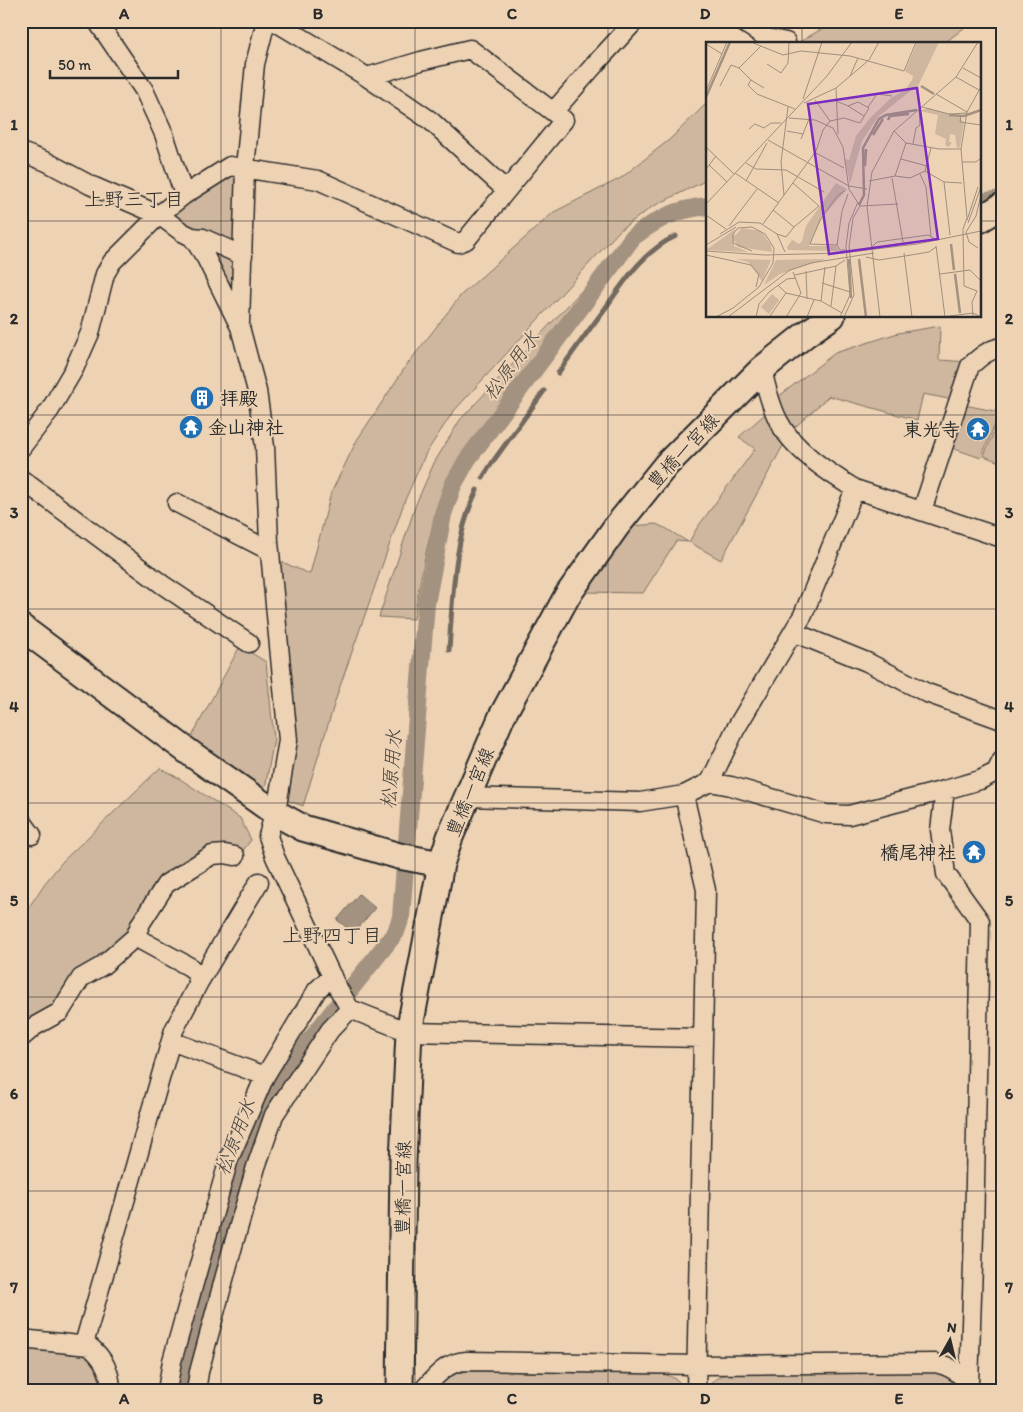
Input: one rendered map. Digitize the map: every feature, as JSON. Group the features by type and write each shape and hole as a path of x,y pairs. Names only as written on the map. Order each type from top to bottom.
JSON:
{"main road":[{"path":"980,219 1002,206"},
{"name":"豊橋一宮線","path":"400,1391 402,1161 409,1032 441,864 467,797 502,716 567,596 616,527 666,465 762,369 829,318"},
{"path":"21,627 190,753 274,812 303,828 408,857 441,864"}],"street":[{"path":"97,21 144,90 164,134 184,194"},
{"path":"240,327 245,168 255,64 266,21"},
{"path":"274,21 367,77 431,121 506,190"},
{"path":"554,111 635,21"},
{"path":"741,21 767,38 786,42"},
{"path":"21,448 50,410 74,369 90,334 105,274 112,262 159,215 184,194 230,166 318,180 458,243 466,240 564,120 470,49 367,77"},
{"path":"21,152 47,162 90,185 159,215 192,237 206,258 240,327 257,391 265,447 270,550 288,740 278,800 268,836 271,849 340,993 330,1030 274,1115 256,1167 233,1246 199,1372 196,1391"},
{"path":"192,237 211,241 242,256"},
{"path":"922,511 970,366 982,356 1002,347"},
{"path":"762,369 768,396 778,422 790,438 816,462 856,489 1002,538"},
{"path":"21,479 163,585 250,643"},
{"path":"710,782 735,730 802,615 856,489"},
{"path":"177,503 270,550"},
{"path":"793,632 867,662 927,693 1002,720"},
{"path":"467,797 640,802 684,795 710,782 731,786 826,814 848,815 980,780 1000,769"},
{"path":"945,790 940,830 946,874 980,921 970,1388"},
{"path":"684,795 706,890 696,1391"},
{"path":"21,820 32,835"},
{"path":"21,1038 35,1026 60,1012 81,978 102,966 135,937 141,923 166,884 212,855 225,854 235,856"},
{"path":"84,1344 174,1030 198,982 259,882"},
{"path":"135,937 190,967 195,972 198,982"},
{"path":"167,1391 172,1361 229,1159 265,1076 317,990 340,993 409,1032 703,1038"},
{"path":"171,1041 265,1076"},
{"path":"21,1339 89,1346 95,1350 106,1365 112,1391"},
{"path":"422,1391 439,1373 456,1362 935,1363 945,1364 954,1370 970,1388"}],"shaded area":[{"path":"855,21 973,21 946,42 799,42 820,30"},
{"path":"706,104 706,180 652,207 620,230 453,412 426,453 405,500 338,692 303,806 287,800 275,559 310,574 331,493 357,440 406,366 461,295 554,212 621,178 669,140"},
{"path":"228,175 237,177 234,294 172,218 174,210"},
{"path":"603,268 457,465 441,499 432,527 414,619 379,617 416,504 434,463 460,420"},
{"path":"940,326 939,360 969,362 954,400 923,394 917,420 829,396 794,428 785,417 778,397 835,353 898,333"},
{"name":"東光寺","path":"964,405 1000,412 981,458 949,447"},
{"path":"765,414 771,425 785,442 721,560 689,542 697,528 755,449 739,437"},
{"path":"999,419 1002,421 1002,463 984,456"},
{"path":"656,524 688,542 676,541 643,593 584,592 633,526"},
{"path":"240,646 266,662 274,739 264,794 235,775 191,738"},
{"path":"160,768 240,818 251,840 241,853 207,850 129,936 56,1008 21,1028 21,919 45,883 63,861"},
{"path":"359,894 375,908 354,933 337,920"},
{"path":"21,1346 79,1350 89,1358 96,1368 100,1378 101,1391 21,1391"},
{"path":"933,1370 942,1373 959,1391 705,1391 715,1379 729,1373"},
{"path":"468,1371 663,1374 677,1380 686,1391 434,1391 449,1377"}],"waterway":[{"name":"松原用水","path":"980,202 1002,199"},
{"name":"松原用水","path":"183,1391 187,1361 253,1138 269,1103 307,1044 396,932 401,917 426,604 443,514 453,485 467,460 633,237 667,216 706,206"},
{"path":"558,373 635,268 664,242 676,236"},
{"path":"483,477 544,391"},
{"path":"449,650 455,568 463,528 477,490"}],"place":[{"name":"拝殿","path":"202,398"},
{"name":"金山神社","path":"191,427"},
{"name":"東光寺","path":"978,429"},
{"name":"橋尾神社","path":"974,852"}],"district":[{"name":"上野三丁目","path":"134,199"},
{"name":"上野四丁目","path":"332,935"}]}
